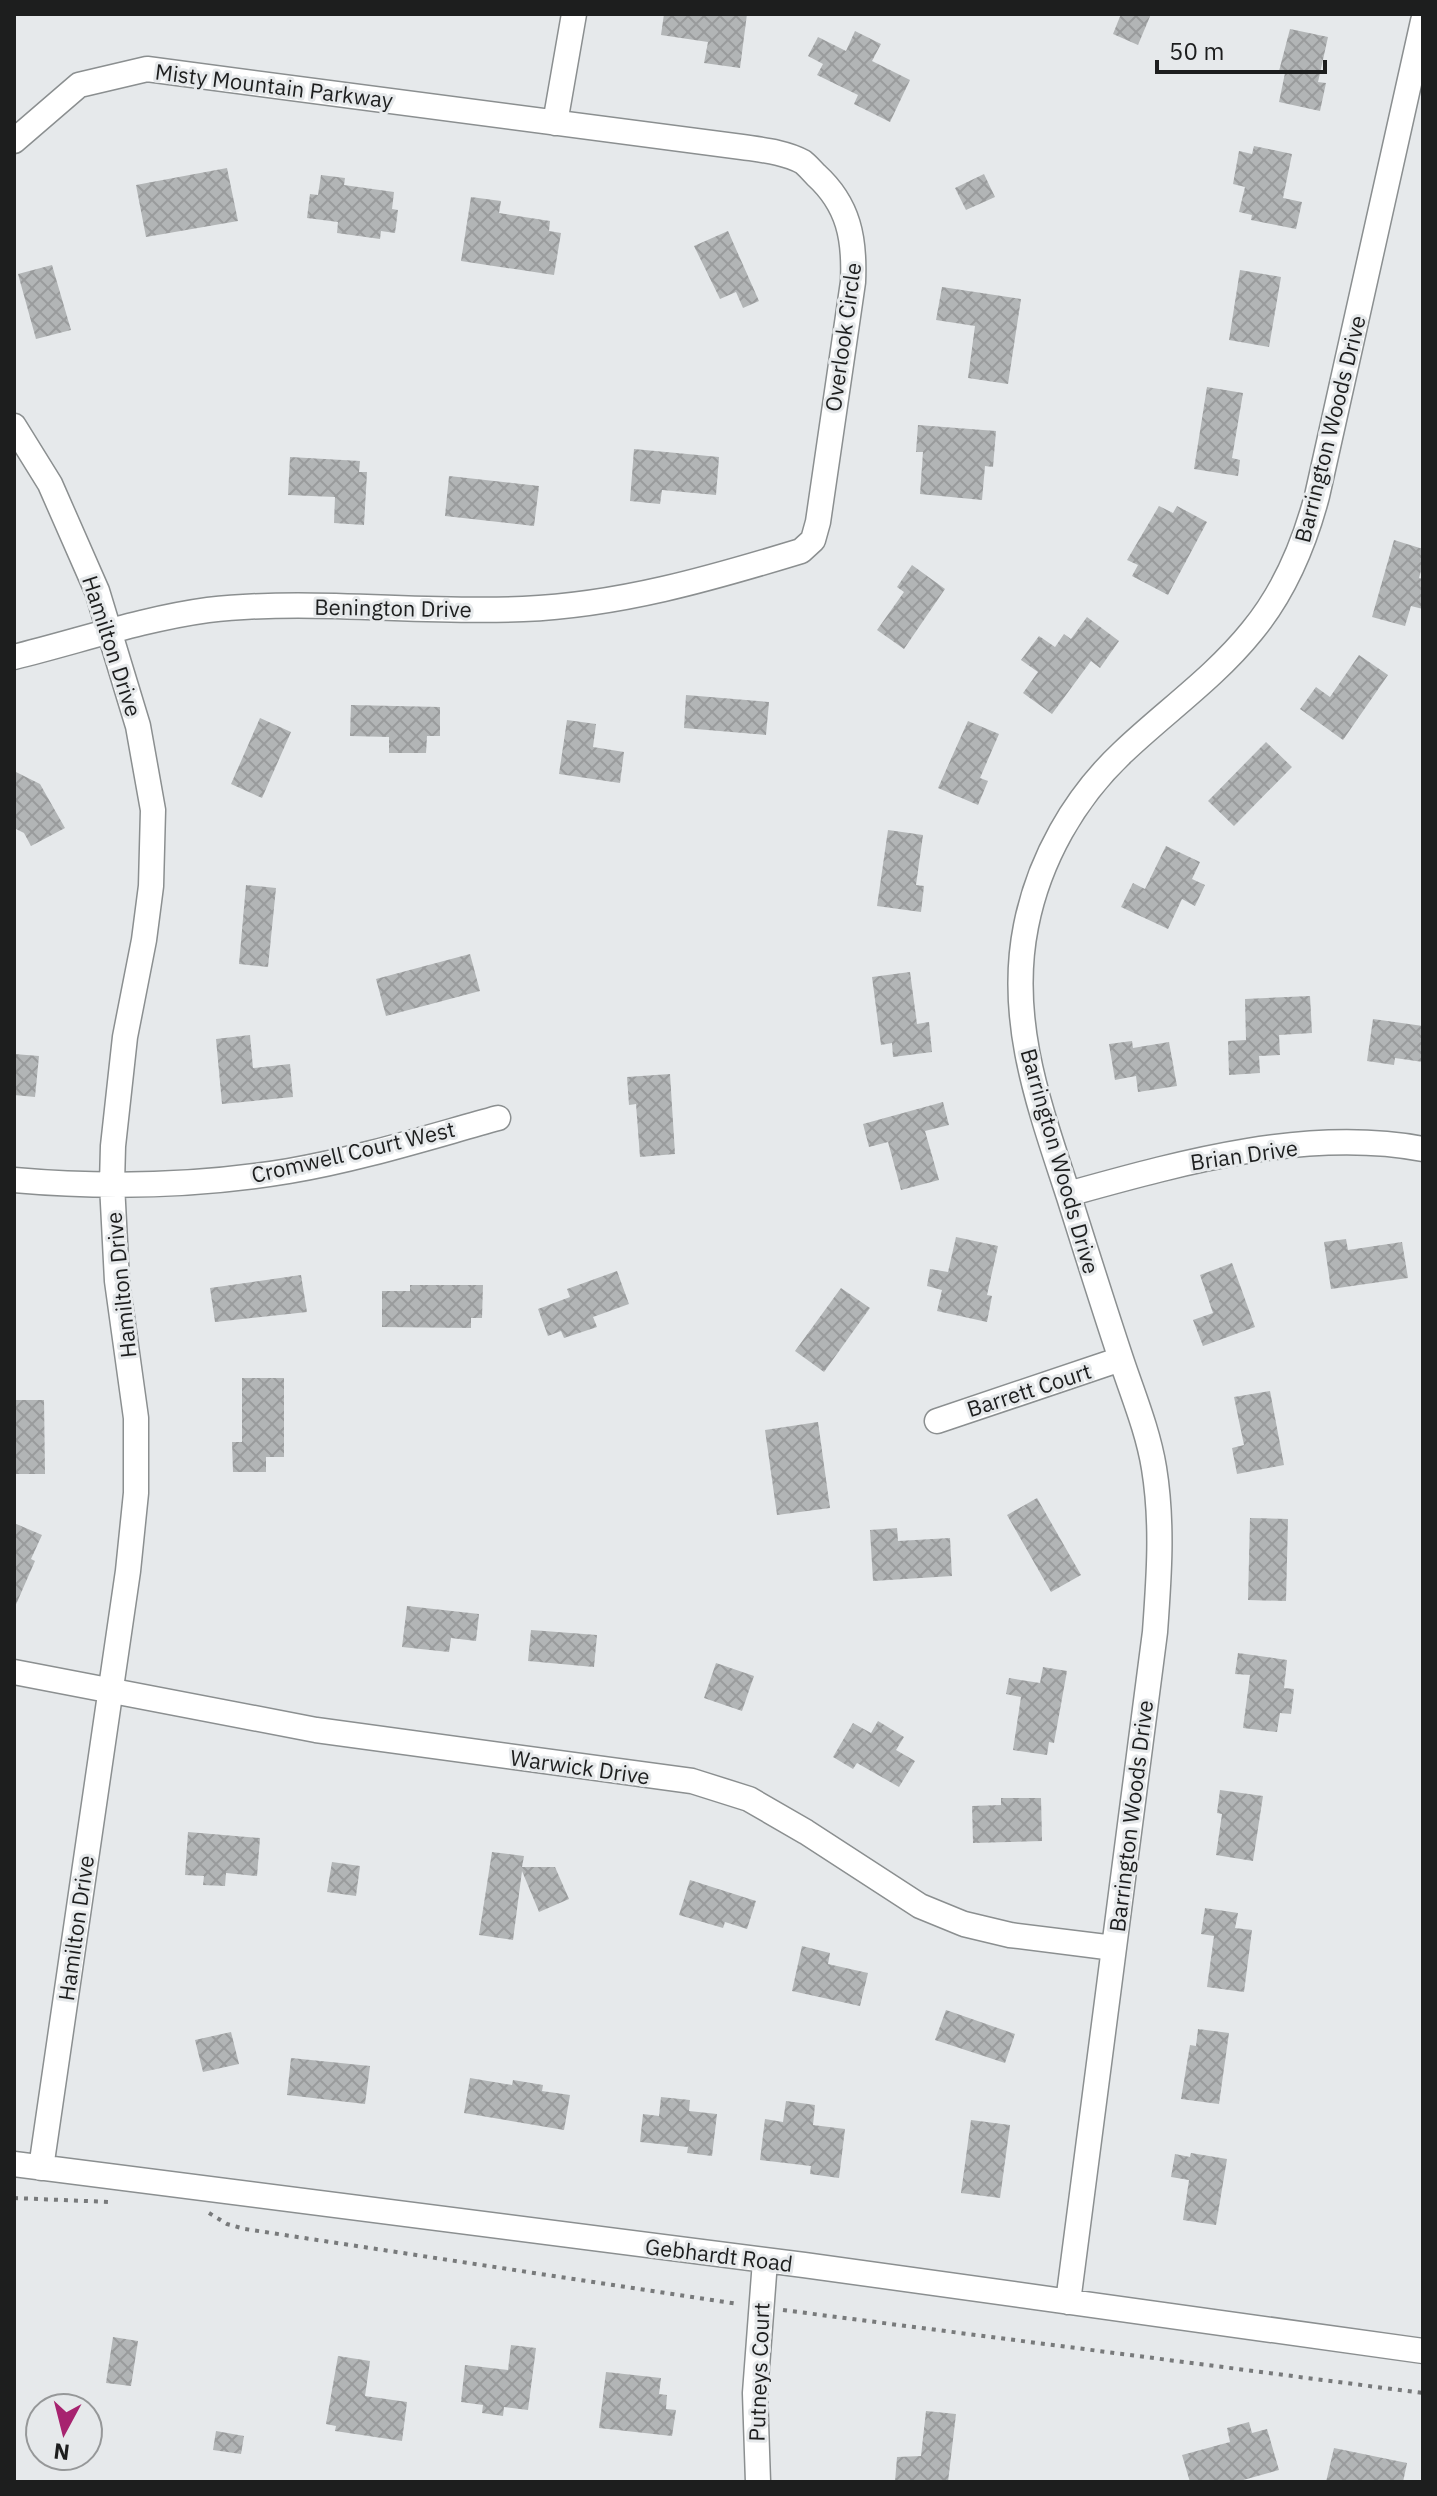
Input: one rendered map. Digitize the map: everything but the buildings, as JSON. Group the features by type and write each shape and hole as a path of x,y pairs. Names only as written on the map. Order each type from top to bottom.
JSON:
{"street":[{"path":"555,123 574,14"},
{"name":"Barrington Woods Drive","path":"1068,2302 1155,1632 1160,1519 1154,1466 1139,1412 1026,1057 1020,1000 1025,927 1035,889 1068,817 1090,787 1121,753 1190,693 1252,631 1298,559 1317,496 1423,21"},
{"name":"Misty Mountain Parkway","path":"14,141 79,85 147,69 555,123"},
{"name":"Overlook Circle","path":"555,123 775,153 803,162 841,204 851,227 853,282 818,522 813,540 807,548 772,560"},
{"name":"Hamilton Drive","path":"14,426 28,445 61,508 97,591 138,726 153,810 151,886 118,1082 112,1184 117,1281 136,1433 136,1493 130,1556 41,2168"},
{"name":"Benington Drive","path":"14,657 148,621 208,610 265,606 431,610 580,606 700,582 772,560"},
{"name":"Cromwell Court West","path":"14,1180 60,1184 218,1181 292,1170 376,1152 498,1118"},
{"name":"Brian Drive","path":"1068,1194 1186,1162 1235,1153 1367,1142 1423,1149"},
{"name":"Barrett Court","path":"937,1421 1121,1359"},
{"name":"Warwick Drive","path":"14,1672 316,1730 692,1781 749,1799 920,1906 964,1924 1010,1935 1114,1948"},
{"name":"Gebhardt Road","path":"14,2164 765,2261 1423,2351"},
{"name":"Putneys Court","path":"758,2482 755,2393 765,2261"}],"path":[{"path":"14,2198 110,2202"},
{"path":"200,2211 245,2229 761,2307 1423,2393"}]}
